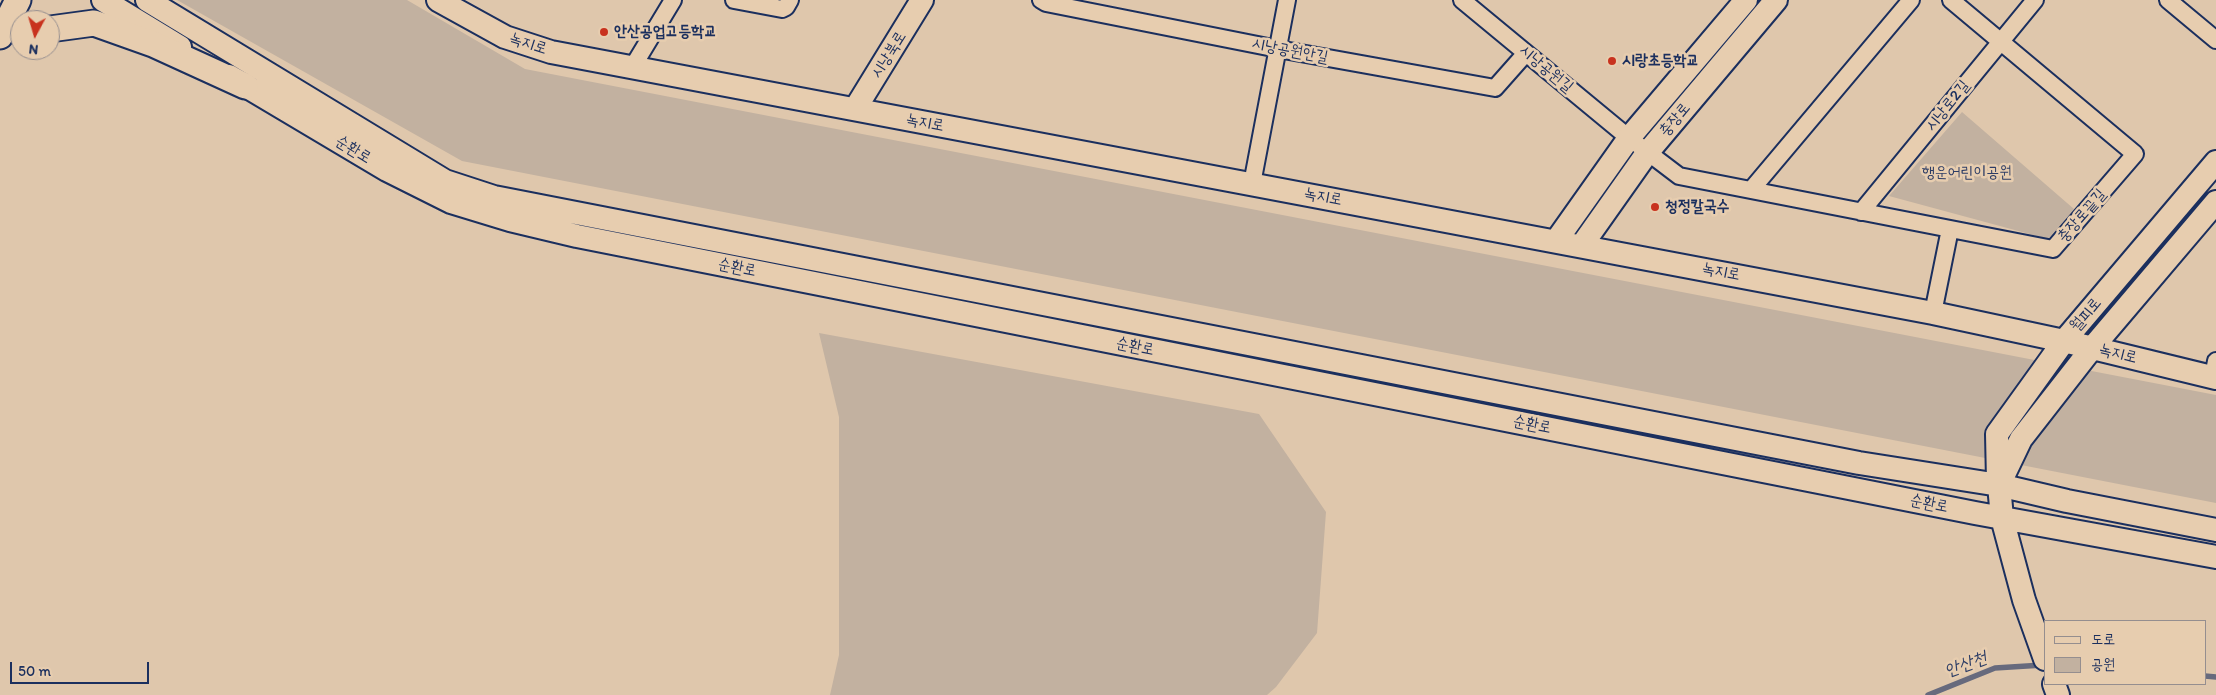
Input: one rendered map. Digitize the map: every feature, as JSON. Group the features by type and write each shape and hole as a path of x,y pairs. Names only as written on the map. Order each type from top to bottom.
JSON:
{"main road":[{"path":"0,36 18,0"},
{"path":"60,28 94,23 153,44 245,86"}],"street":[{"name":"순환로","path":"147,0 445,180 494,197 1859,463 1999,485 2067,501 2216,530"},
{"name":"녹지로","path":"438,0 505,37 551,52 1582,245 1933,313 2092,348 2215,372"},
{"path":"632,68 673,0"},
{"path":"734,0 782,9 786,7 790,0"},
{"name":"시낭북로","path":"855,110 922,0"},
{"path":"1252,184 1287,0"},
{"name":"시낭공원길","path":"1462,0 1629,138"},
{"name":"충장로","path":"1556,241 1629,138 1746,0"},
{"name":"충장로","path":"1582,245 1647,153 1776,0"},
{"path":"1751,190 1911,0"},
{"name":"충장로끝길","path":"1629,138 1679,176 2053,249 2135,154 1951,0"},
{"name":"시낭로2길","path":"1861,212 2035,0"},
{"path":"2168,0 2216,40"},
{"name":"순환로","path":"107,1 387,170 451,202 510,220 587,238 2002,518 2216,557"},
{"name":"시낭공원안길","path":"1045,1 1278,49 1495,88 1526,53"},
{"name":"월피로","path":"2044,656 2024,600 2002,518 1997,434 2064,341 2216,162"},
{"name":"월피로","path":"1999,485 2021,439 2092,348 2216,202"},
{"path":"1933,313 1950,229"}],"green space":[{"path":"177,0 407,0 525,69 2216,395 2216,503 462,161"},
{"name":"행운어린이공원","path":"1962,112 2074,209 2048,239 1889,196"},
{"path":"819,333 1259,414 1326,512 1317,633 1276,687 1267,695 830,695 839,655 839,417"}],"waterway":[{"name":"안산천","path":"1928,695 1995,668 2043,665"},
{"name":"안산천","path":"2206,676 2216,677"}],"place":[{"name":"안산공업고등학교","path":"604,32"},
{"name":"시랑초등학교","path":"1612,61"},
{"name":"청정칼국수","path":"1655,207"}]}
